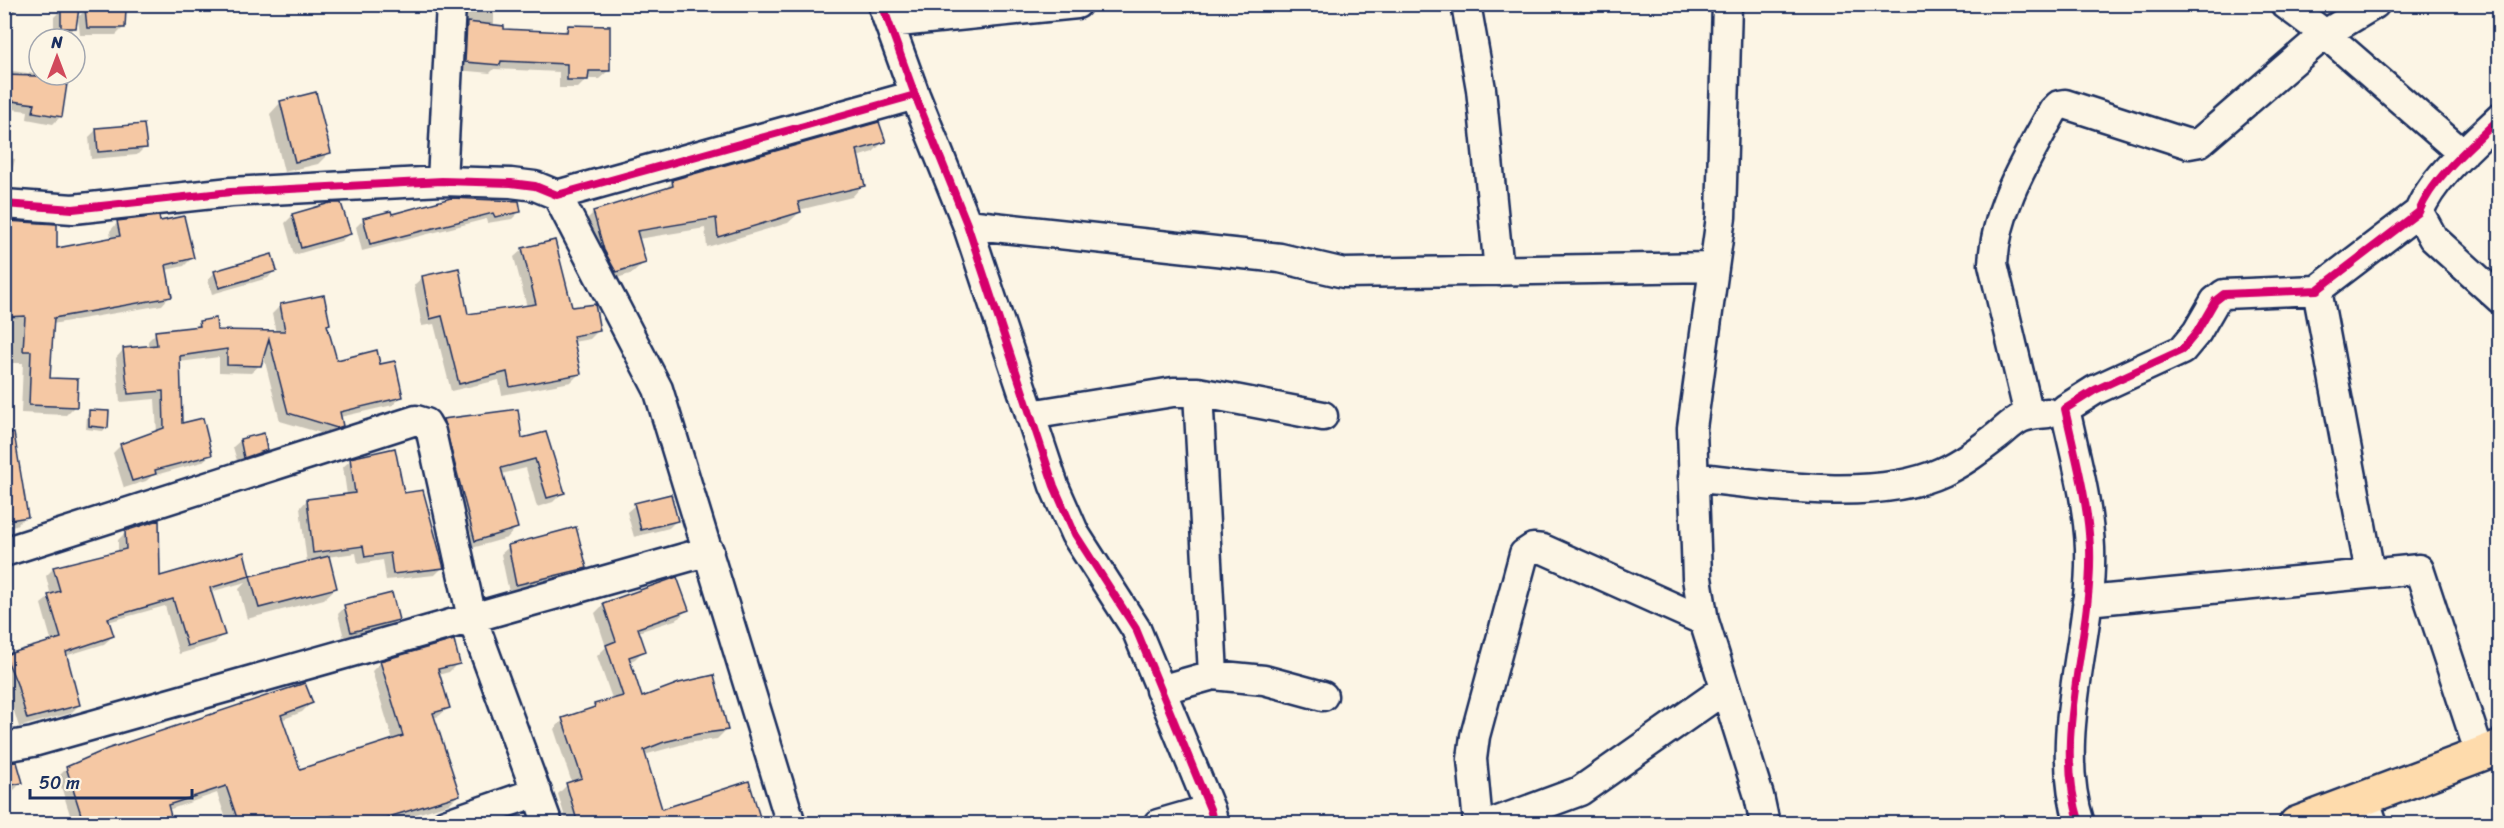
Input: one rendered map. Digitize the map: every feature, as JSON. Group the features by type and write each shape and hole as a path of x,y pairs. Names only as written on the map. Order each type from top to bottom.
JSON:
{"main road":[{"path":"2296,824 2369,811 2490,750"}],"street":[{"path":"442,181 451,4"},
{"path":"1077,4 886,14 915,95 967,224 1054,486 1075,534 1136,629 1212,816 1158,824"},
{"path":"1466,4 1479,70 1499,271"},
{"path":"1727,4 1721,218 1692,428 1697,578 1704,621 1765,824"},
{"path":"2285,4 2325,34 2463,154"},
{"path":"2029,415 1993,264 1994,242 2013,182 2053,111 2059,105 2065,104 2189,144 2200,142 2325,34 2375,4"},
{"path":"4,204 73,209 231,192 442,181 511,183 535,186 557,195 915,95"},
{"path":"1693,477 1813,489 1891,487 1918,482 1944,472 1973,455 2019,419 2065,409 2095,390 2182,350 2197,332 2215,301 2224,294 2317,290 2419,212 2424,199 2463,154 2499,118"},
{"path":"557,195 658,389 791,824"},
{"path":"2419,212 2433,238 2499,299"},
{"path":"967,224 1280,258 1344,273 1714,267"},
{"path":"2317,290 2370,573"},
{"path":"1030,415 1173,392 1198,392 1323,416"},
{"path":"1198,392 1213,675"},
{"path":"2065,409 2082,486 2090,548 2087,600 2070,739 2071,782 2080,824"},
{"path":"4,552 417,420 426,423 431,432 472,618 548,824"},
{"path":"1478,824 1472,759 1475,736 1524,554 1533,548 1543,549 1704,621"},
{"path":"4,747 45,739 709,551"},
{"path":"2087,600 2418,569 2490,750"},
{"path":"1160,690 1213,675 1264,680 1323,696"},
{"path":"1490,824 1580,792 1725,689"},
{"path":"444,824 537,792"}],"building":[{"path":"61,8 79,8 76,27 61,27"},
{"path":"85,8 126,9 125,28 87,27"},
{"path":"467,22 504,26 504,29 567,32 568,25 610,26 610,71 589,71 588,80 567,80 567,64 501,61 500,65 465,62"},
{"path":"4,75 27,76 27,87 66,87 62,117 33,112 35,104 4,100"},
{"path":"316,92 331,153 295,162 280,101"},
{"path":"879,122 886,142 857,150 865,186 798,202 801,212 718,237 716,218 637,231 646,263 616,272 604,250 593,211 673,186 672,180"},
{"path":"144,124 147,148 98,152 96,128"},
{"path":"451,198 519,201 521,212 495,217 493,213 370,244 363,218 391,211 392,214"},
{"path":"330,203 341,203 351,234 301,248 292,214"},
{"path":"159,216 160,221 184,216 194,258 166,265 172,297 54,318 50,378 78,379 77,407 29,405 31,351 23,351 25,316 4,317 6,221 57,224 57,248 120,236 117,221"},
{"path":"555,240 572,307 595,304 600,331 573,336 581,374 510,387 507,372 459,384 442,316 430,319 422,276 459,268 468,314 536,304 522,248"},
{"path":"272,254 277,271 219,288 214,271"},
{"path":"324,295 330,324 327,325 337,360 377,350 380,364 395,361 403,397 340,412 343,426 337,428 288,413 269,339 261,366 227,365 227,349 180,356 182,423 203,418 212,455 155,470 156,474 132,481 120,444 164,428 163,391 128,394 123,348 157,345 155,331 200,326 199,321 216,318 217,330 285,331 280,304"},
{"path":"518,409 522,438 546,432 565,493 547,498 535,459 501,468 518,528 475,541 443,419"},
{"path":"89,410 109,411 108,428 89,426"},
{"path":"14,433 28,517 4,521 4,434"},
{"path":"264,433 267,450 244,458 240,439"},
{"path":"395,448 404,493 423,490 444,568 393,574 390,553 365,557 363,546 313,553 307,499 355,493 350,458"},
{"path":"671,494 678,521 641,530 634,503"},
{"path":"159,520 160,576 244,552 250,576 210,588 225,635 187,646 173,599 108,618 114,636 66,652 80,705 27,719 17,684 5,655 61,638 48,595 60,591 53,567 126,549 125,531"},
{"path":"576,527 587,568 516,585 508,545"},
{"path":"329,556 337,588 259,608 250,576"},
{"path":"677,577 689,610 638,628 646,651 629,657 642,697 679,683 714,675 728,730 664,742 644,750 662,809 749,781 762,824 578,824 566,783 582,778 562,718 595,707 594,704 623,696 606,645 616,641 603,603"},
{"path":"392,593 399,620 351,632 344,605"},
{"path":"454,640 460,664 438,669 450,708 433,713 460,795 366,824 339,824 335,815 308,824 239,824 226,786 168,805 173,824 84,824 66,767 107,749 305,683 313,703 281,715 300,769 403,736 380,661"},
{"path":"17,762 23,783 4,786 4,763"}],"cycle path":[{"path":"882,4 915,95 967,224 1054,486 1075,534 1136,629 1210,809 1214,824"},
{"path":"4,204 73,209 231,192 442,181 511,183 535,186 557,195 915,95"},
{"path":"2080,824 2072,790 2071,721 2086,617 2090,548 2084,495 2065,409 2095,390 2182,350 2197,332 2215,301 2224,294 2317,290 2419,212 2425,199 2443,174 2500,118"}]}
